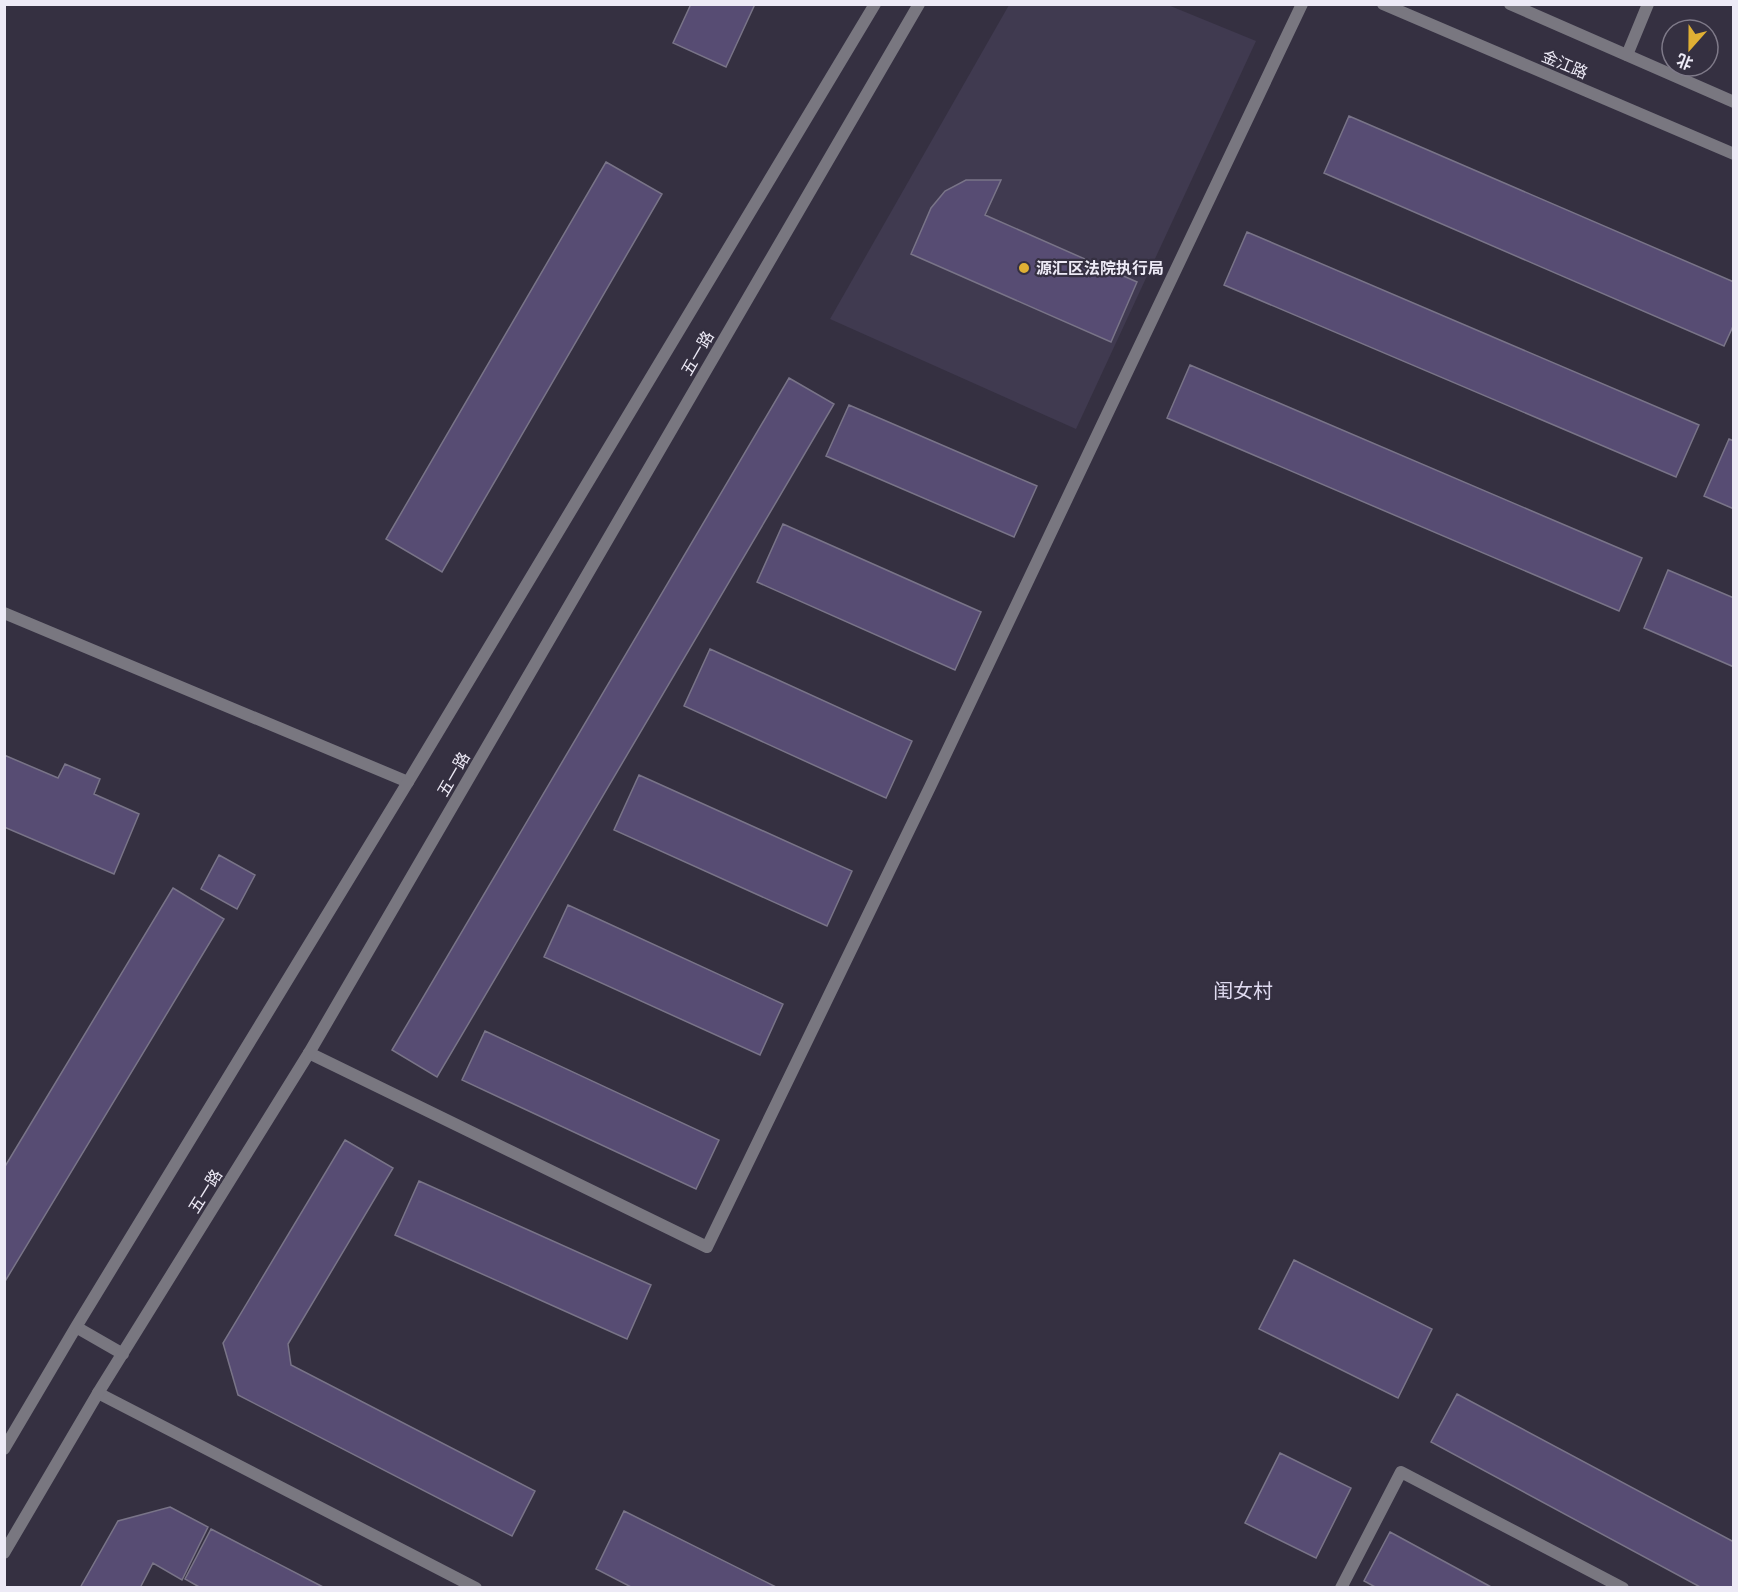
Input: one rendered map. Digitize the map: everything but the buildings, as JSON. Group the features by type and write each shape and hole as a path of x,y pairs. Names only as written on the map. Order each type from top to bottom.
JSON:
{"street":[{"name":"五一路","path":"4,1449 875,4"},
{"name":"五一路","path":"4,1552 98,1393 309,1053 918,4"},
{"path":"309,1053 707,1247 930,787 1302,4"},
{"name":"金江路","path":"1383,4 1734,154"},
{"name":"金江路","path":"1510,4 1734,102"},
{"path":"1627,55 1648,4"},
{"path":"4,613 408,782"},
{"path":"76,1327 123,1354"},
{"path":"98,1393 476,1587"},
{"path":"1341,1587 1401,1472 1623,1587"}],"shaded area":[{"path":"1009,5 1168,5 1256,41 1076,429 830,319"}],"place":[{"name":"源汇区法院执行局","path":"1024,268"}],"district":[{"name":"闺女村","path":"1243,991"}]}
